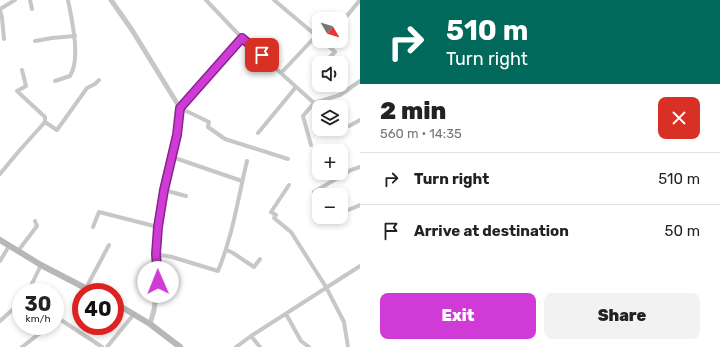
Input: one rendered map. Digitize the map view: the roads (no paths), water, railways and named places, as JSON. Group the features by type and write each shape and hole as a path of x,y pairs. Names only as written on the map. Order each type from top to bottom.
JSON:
{"main road":[{"path":"0,240 41,266 76,283"},
{"path":"124,308 150,324 180,347"}],"street":[{"path":"4,39 0,10 15,0"},
{"path":"30,0 32,9"},
{"path":"55,81 70,76 74,70 75,36 68,0"},
{"path":"111,0 132,30 180,108 209,122 208,127 225,138 288,159"},
{"path":"206,0 242,38 312,101"},
{"path":"274,0 312,33"},
{"path":"348,14 360,0"},
{"path":"35,41 75,36"},
{"path":"150,324 154,310 158,282 156,254 158,227 164,190 177,135 180,108 242,38"},
{"path":"281,73 312,42"},
{"path":"331,48 335,52 331,56"},
{"path":"22,70 26,86 17,91 45,117 46,122 57,130 87,88 99,80"},
{"path":"324,100 340,95 360,82"},
{"path":"258,133 296,87"},
{"path":"311,145 303,116 312,105"},
{"path":"349,126 360,120"},
{"path":"0,174 46,122"},
{"path":"172,157 242,181"},
{"path":"156,254 180,259 218,271 227,250 247,161"},
{"path":"321,188 351,170 360,167"},
{"path":"289,185 271,212 276,215 274,218 291,232 326,287 344,322 348,347"},
{"path":"164,190 186,196"},
{"path":"348,210 360,205"},
{"path":"92,226 98,212 158,227"},
{"path":"18,251 37,226 35,220"},
{"path":"89,283 109,245"},
{"path":"0,261 9,246"},
{"path":"227,250 254,267 260,259"},
{"path":"32,283 41,266"},
{"path":"236,347 360,266"},
{"path":"0,321 12,310"},
{"path":"107,347 134,314"},
{"path":"286,314 301,341 309,347"},
{"path":"64,322 102,347"},
{"path":"22,347 38,335"},
{"path":"251,336 260,347"}]}
